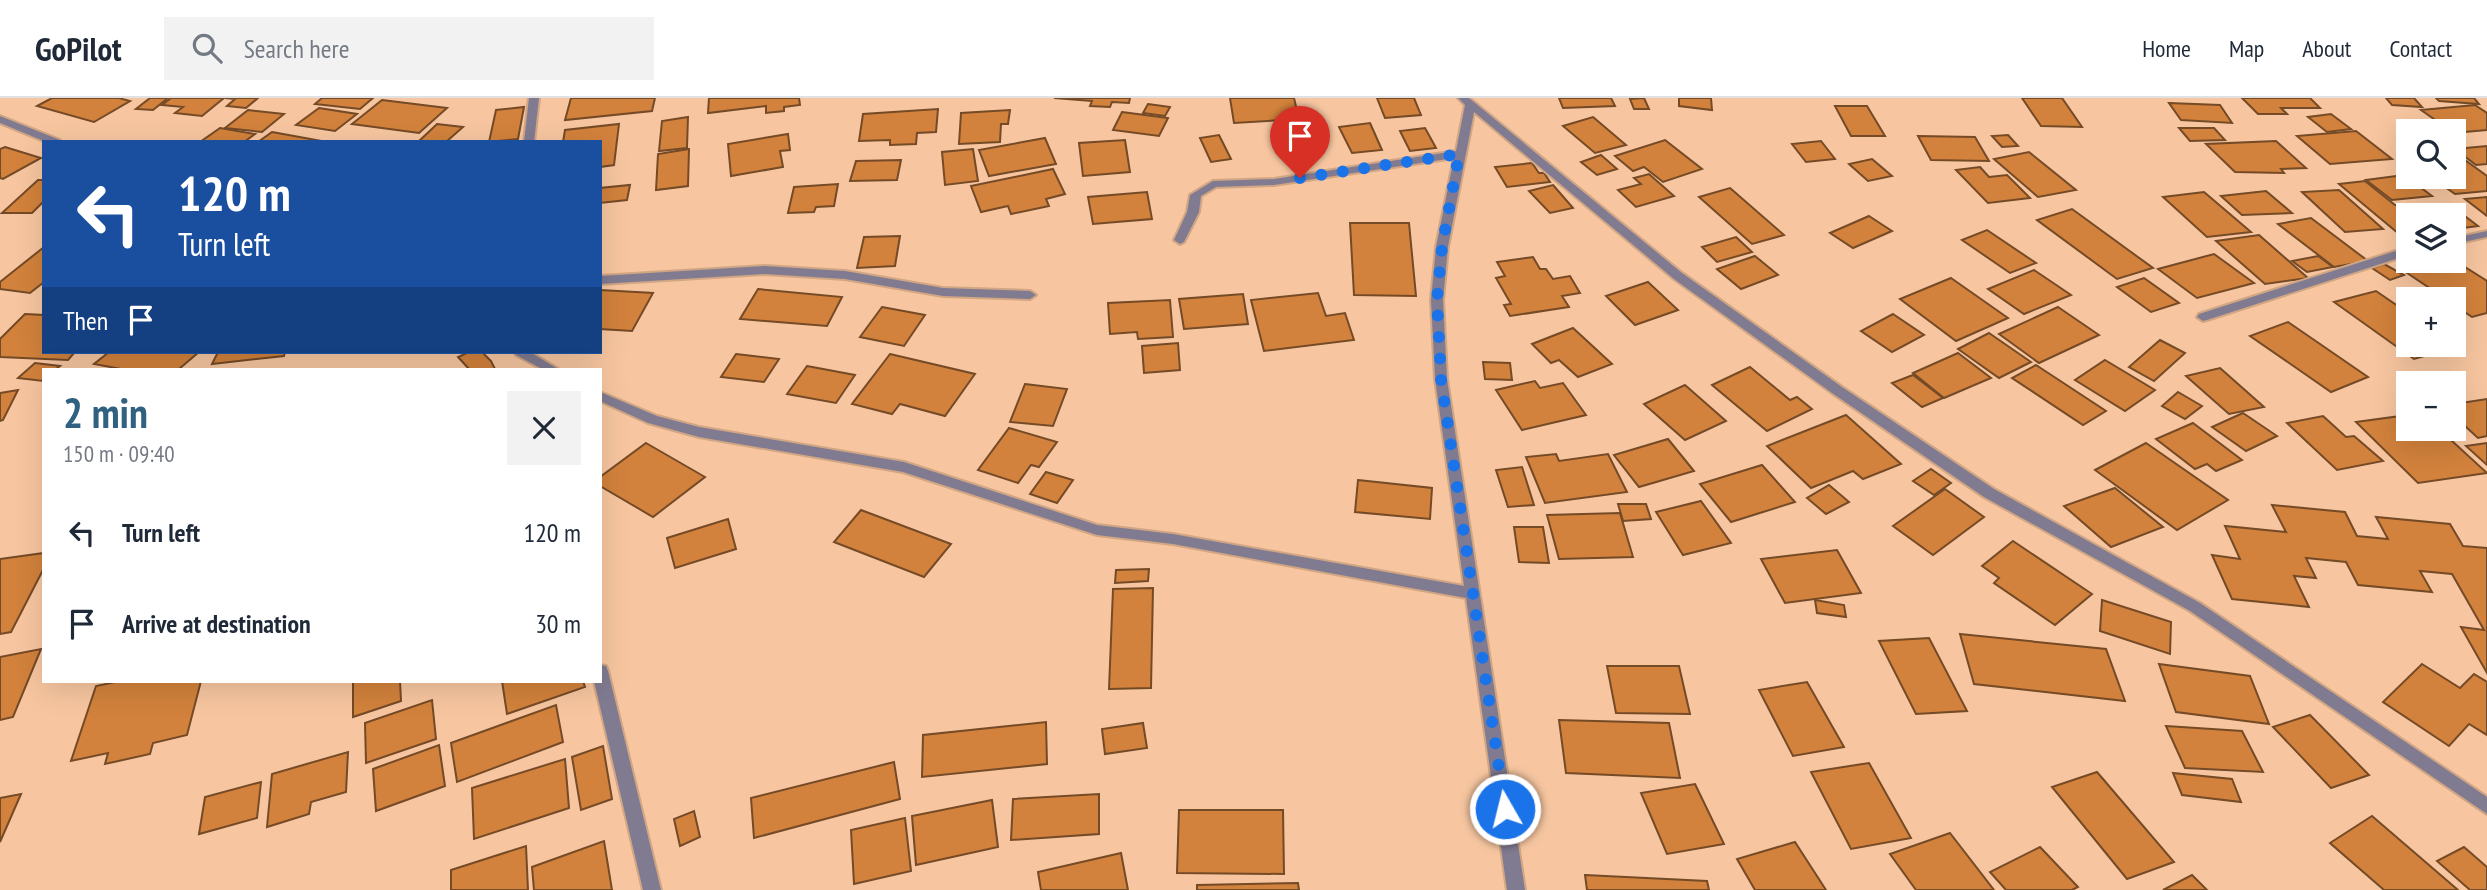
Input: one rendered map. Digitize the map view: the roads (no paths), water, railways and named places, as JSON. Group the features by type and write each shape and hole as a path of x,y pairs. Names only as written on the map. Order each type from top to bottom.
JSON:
{"street":[{"path":"529,140 534,98"},
{"path":"1466,102 1442,247 1437,300 1441,379 1516,890"},
{"path":"1466,102 1678,276 1837,390 1989,494 2195,607 2487,806"},
{"path":"0,119 51,140"},
{"path":"1180,240 1193,212 1196,195 1213,184 1274,182 1459,154"},
{"path":"2466,238 2487,234"},
{"path":"2203,317 2396,255"},
{"path":"602,280 765,270 845,275 943,292 1030,295"},
{"path":"522,354 550,368"},
{"path":"602,397 653,420 699,432 904,467 1097,530 1173,539 1474,594"},
{"path":"602,679 652,890"}]}
